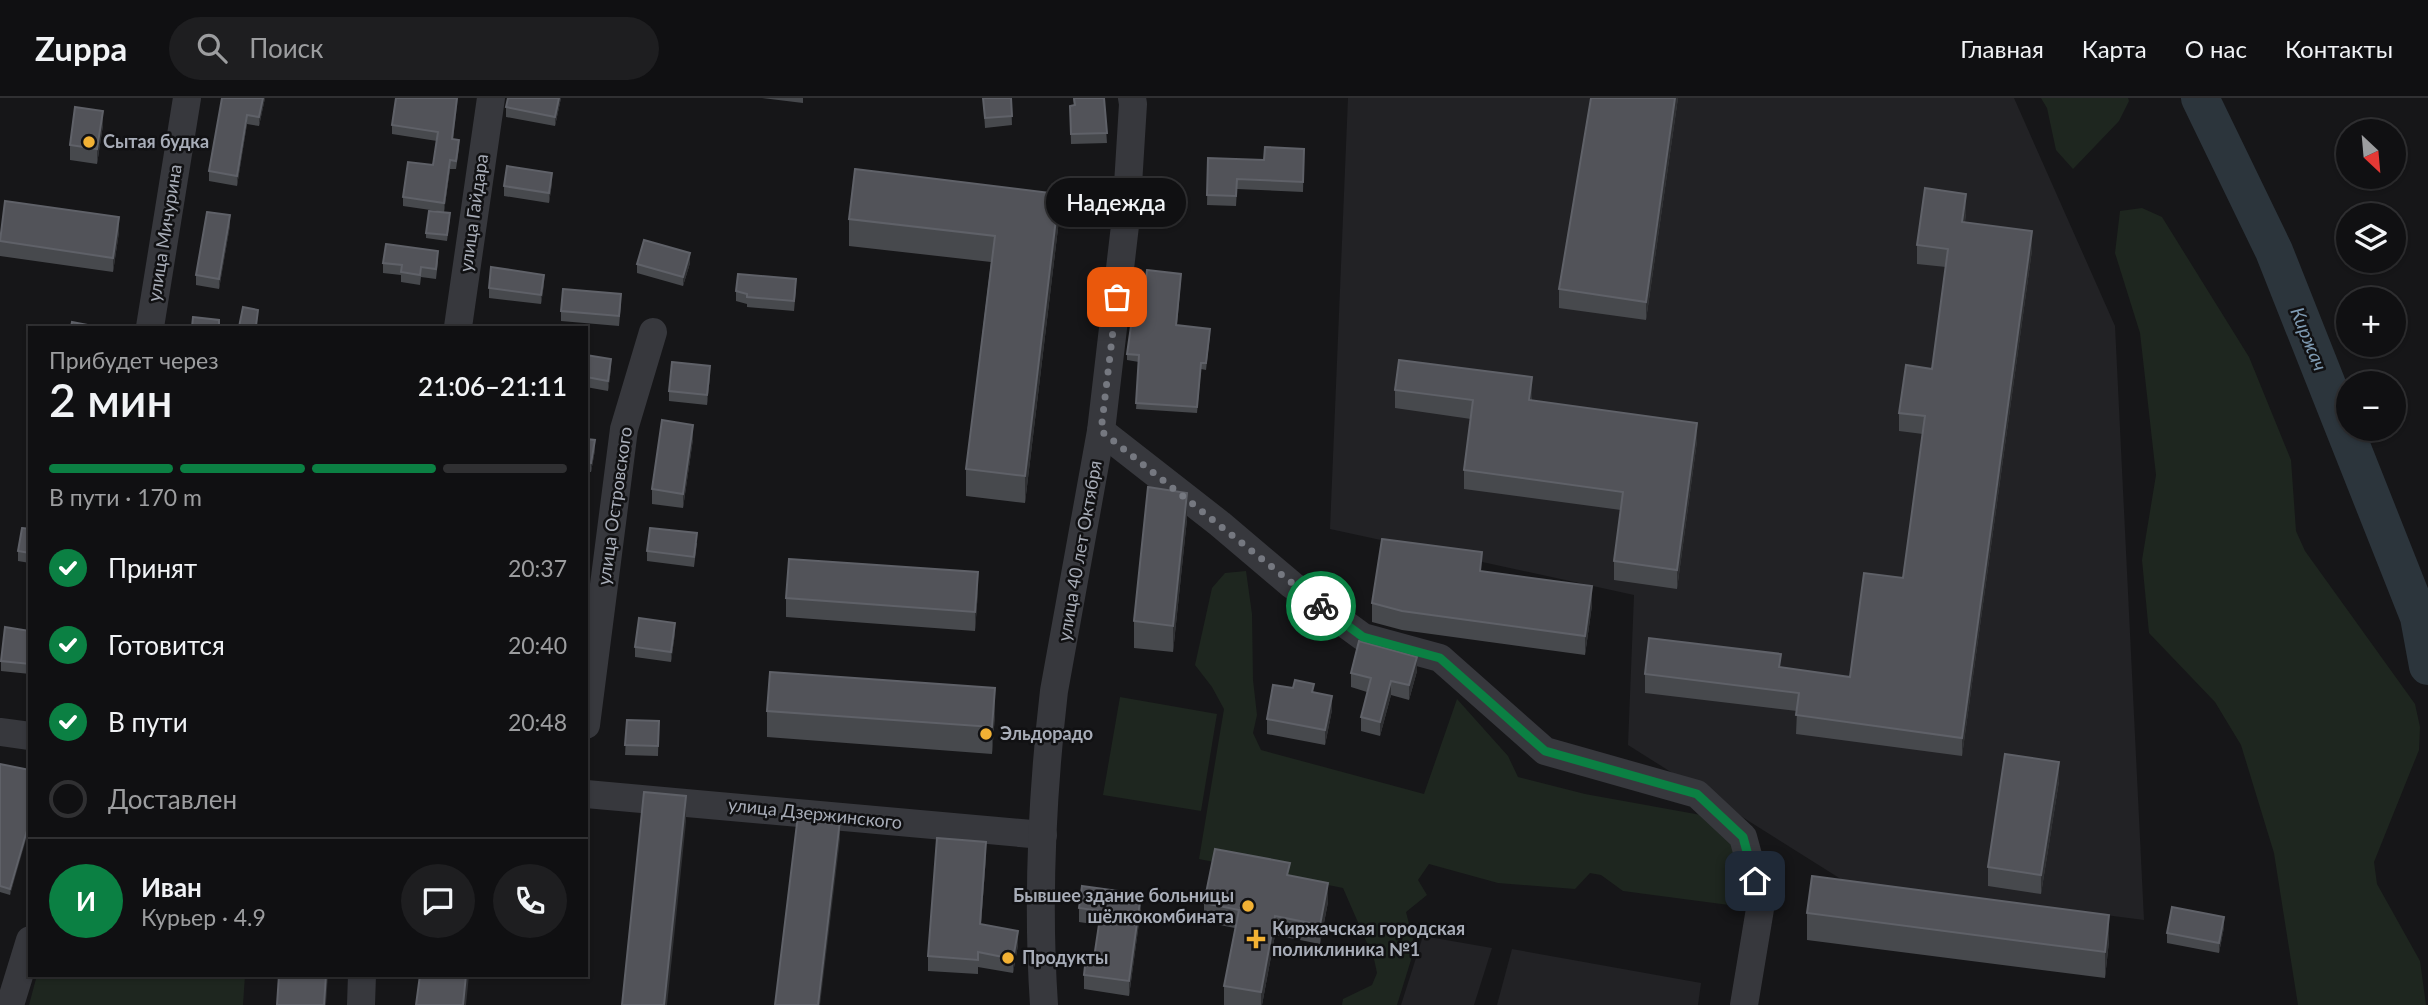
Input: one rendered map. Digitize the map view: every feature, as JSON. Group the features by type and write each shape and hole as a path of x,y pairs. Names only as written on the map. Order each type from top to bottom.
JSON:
{"street":[{"name":"улица Мичурина","path":"150,326 187,98"},
{"name":"улица Гайдара","path":"458,326 491,98"},
{"name":"улица 40 лет Октября","path":"1044,1005 1040,907 1054,691 1101,431 1126,217 1132,98"},
{"name":"улица Островского","path":"588,709 624,429 653,332"},
{"path":"1101,431 1220,524 1292,585 1363,637 1440,658 1545,751 1697,794 1743,837 1761,903 1744,1005"},
{"path":"0,732 28,736"},
{"name":"улица Дзержинского","path":"588,794 1043,835"},
{"path":"10,1005 28,946"},
{"path":"361,1005 362,977"}],"shaded area":[{"path":"1348,98 2014,98 2115,326 2144,920 1844,881 1628,745 1634,595 1330,529"},
{"path":"2041,98 2128,98 2129,101 2119,121 2073,169 2056,150 2047,108"},
{"path":"2142,208 2162,217 2249,357 2291,460 2296,531 2305,551 2415,704 2420,727 2419,750 2374,862 2377,884 2420,961 2426,1005 2298,1005 2274,853 2241,745 2215,702 2149,633 2142,560 2156,475 2140,333 2115,253 2120,211"},
{"path":"1246,571 1252,614 1253,680 1257,715 1253,733 1261,750 1424,794 1457,699 1508,756 1518,777 1585,794 1712,817 1736,847 1744,907 1623,891 1601,875 1590,873 1575,889 1498,883 1429,864 1418,880 1427,895 1406,912 1415,947 1397,1005 1342,1005 1343,999 1372,985 1377,973 1374,959 1343,888 1199,859 1224,709 1195,665 1212,588 1225,573"},
{"path":"1120,697 1217,714 1201,811 1103,795"},
{"path":"1423,936 1492,948 1474,1005 1401,1005"},
{"path":"1512,949 1701,983 1698,1005 1497,1005"},
{"path":"36,977 245,977 243,1005 29,1005"}],"building":[{"path":"222,98 263,98 259,117 247,115 237,176 209,171"},
{"path":"396,98 457,98 452,139 459,140 456,161 450,160 444,203 403,197 408,162 433,165 438,132 392,125"},
{"path":"508,98 559,98 555,117 506,107"},
{"path":"983,98 1011,98 1012,116 985,118"},
{"path":"1074,98 1104,98 1107,133 1071,134 1070,106 1075,105"},
{"path":"1591,98 1675,98 1646,302 1559,289"},
{"path":"75,107 103,111 97,149 70,145"},
{"path":"1265,147 1304,149 1303,182 1237,179 1236,196 1207,195 1208,158 1264,160"},
{"path":"507,166 552,173 549,193 504,186"},
{"path":"855,169 1059,194 1025,476 966,469 995,236 849,219"},
{"path":"1925,188 1966,194 1962,222 2032,231 1962,738 1796,715 1799,693 1645,674 1649,638 1781,654 1779,667 1850,677 1864,573 1903,578 1925,416 1899,413 1906,365 1932,369 1948,249 1917,245"},
{"path":"5,201 119,217 113,258 0,241"},
{"path":"429,211 450,213 447,235 426,233"},
{"path":"207,212 230,215 219,279 196,275"},
{"path":"644,240 690,253 683,277 637,264"},
{"path":"386,244 438,251 436,269 421,267 420,275 401,272 402,265 383,263"},
{"path":"491,267 544,275 541,295 489,288"},
{"path":"1147,270 1181,274 1176,325 1210,329 1206,363 1201,363 1197,407 1136,403 1139,355 1127,354 1132,319 1141,320"},
{"path":"738,274 796,279 794,301 747,297 747,294 736,291"},
{"path":"563,289 621,294 619,316 561,311"},
{"path":"243,307 258,310 256,326 239,326"},
{"path":"193,317 219,320 219,326 192,326"},
{"path":"72,322 93,326 71,326"},
{"path":"588,355 611,359 608,381 588,377"},
{"path":"1399,360 1532,377 1529,400 1697,423 1677,570 1614,561 1623,492 1464,470 1473,400 1395,390"},
{"path":"672,362 710,366 707,395 669,391"},
{"path":"662,420 693,425 683,494 652,489"},
{"path":"588,439 595,440 591,463 588,462"},
{"path":"1148,487 1187,493 1173,626 1134,621"},
{"path":"22,528 28,529 28,553 18,551"},
{"path":"650,528 697,533 694,557 647,551"},
{"path":"1382,539 1482,552 1480,571 1592,586 1585,636 1402,611 1372,603"},
{"path":"789,559 978,572 975,612 786,598"},
{"path":"639,618 675,623 671,652 635,647"},
{"path":"5,627 28,631 28,664 1,661"},
{"path":"1359,641 1417,657 1409,685 1391,681 1380,722 1361,717 1371,678 1351,673"},
{"path":"770,672 995,688 992,727 767,711"},
{"path":"1295,680 1314,684 1312,692 1332,696 1325,730 1267,719 1273,685 1293,688"},
{"path":"627,720 659,721 658,746 625,745"},
{"path":"2005,754 2059,762 2041,875 1988,867"},
{"path":"0,764 28,770 28,827 10,889 0,886"},
{"path":"644,792 686,796 664,1005 622,1005"},
{"path":"798,815 840,820 818,1005 775,1005"},
{"path":"937,838 986,842 980,924 1018,931 1013,959 978,952 978,960 928,956"},
{"name":"Киржачская городская поликлиника №1","path":"1215,849 1290,863 1287,875 1328,883 1320,925 1275,916 1261,992 1224,986 1239,910 1204,903"},
{"path":"1812,876 2109,915 2105,952 1807,913"},
{"path":"1082,886 1141,894 1129,981 1084,975 1086,957 1094,958 1101,911 1079,908"},
{"path":"2172,907 2224,917 2219,943 2167,933"},
{"path":"279,977 326,977 324,1005 277,1005"},
{"path":"420,977 466,977 463,1005 416,1005"}],"waterway":[{"name":"Киржач","path":"2200,98 2274,251 2419,617 2428,666"}],"way so far":[{"path":"1117,297 1101,431 1321,606"}],"place":[{"name":"Сытая будка","path":"89,142"},
{"name":"Надежда","path":"1117,297"},
{"name":"Эльдорадо","path":"986,734"},
{"name":"Бывшее здание больницы шёлкокомбината","path":"1248,906"},
{"name":"Киржачская городская поликлиника №1","path":"1256,939"},
{"name":"Продукты","path":"1008,958"}],"route":[{"path":"1321,606 1363,637 1440,658 1545,751 1697,794 1743,837 1755,881"}]}
